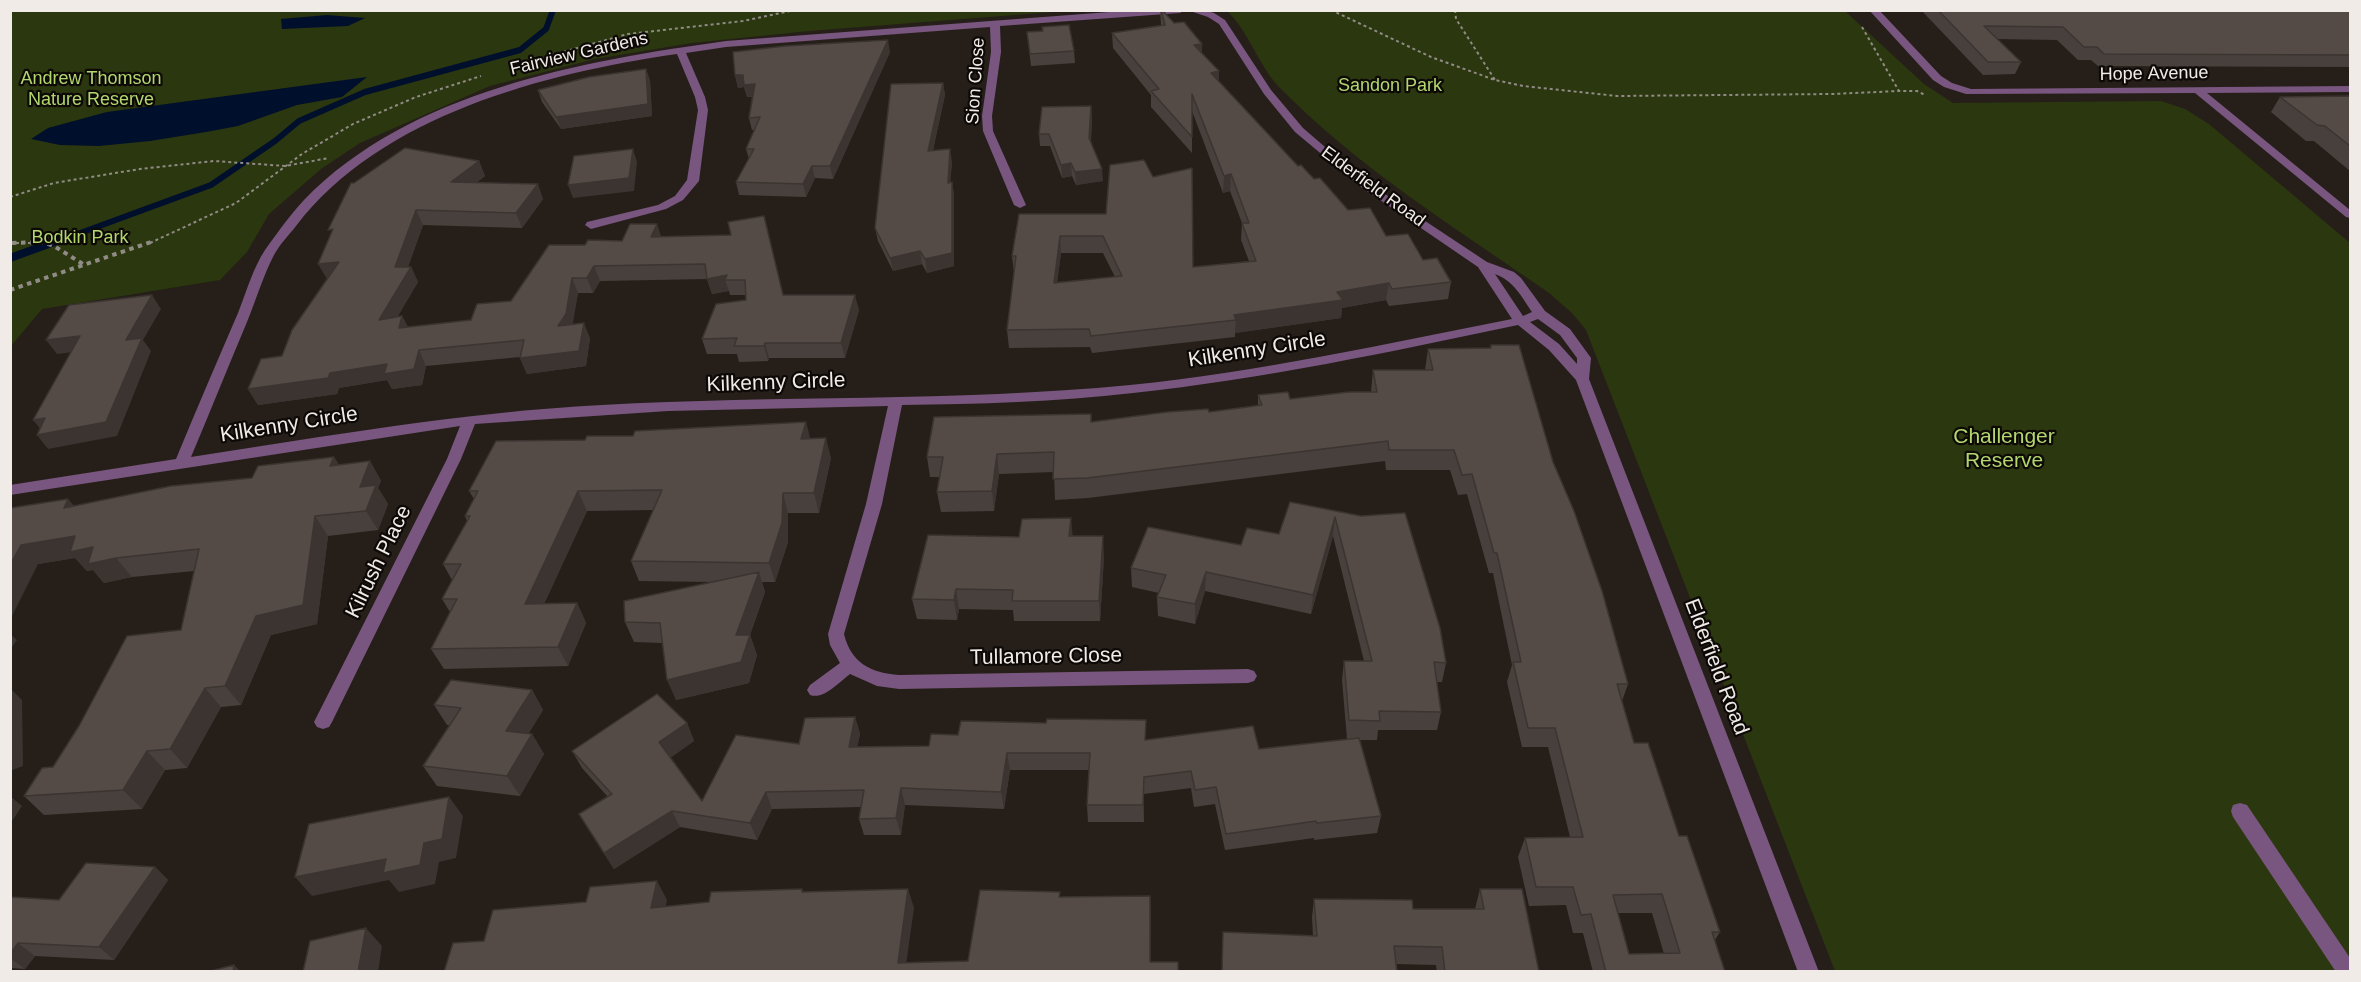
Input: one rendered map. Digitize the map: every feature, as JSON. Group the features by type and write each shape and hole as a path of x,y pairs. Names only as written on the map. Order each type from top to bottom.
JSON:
{"street":[{"name":"Fairview Gardens","path":"181,464 269,254 296,216 322,190 368,154 408,129 438,114 489,94 576,69 680,50 726,44 1180,10"},
{"path":"1191,10 1210,12"},
{"name":"Hope Avenue","path":"1873,10 1937,78 1958,89 1982,92 2350,89"},
{"name":"Elderfield Road","path":"1210,12 1222,22 1272,98 1298,128 1333,161 1483,265 1517,280 1540,314 1565,332 1584,358 1582,379"},
{"name":"Sion Close","path":"995,24 996,52 987,116 988,131 1020,205"},
{"path":"591,225 640,214 670,204 685,193 693,181 703,121 702,110 700,97 680,50"},
{"path":"2197,90 2350,215"},
{"name":"Elderfield Road","path":"1483,265 1520,321 1554,346 1582,379 1809,972"},
{"name":"Kilkenny Circle","path":"10,490 470,419 607,409 1073,394 1203,381 1307,364 1520,321 1540,314"},
{"path":"816,690 850,665 838,647 836,634 874,504 896,400"},
{"name":"Kilrush Place","path":"323,722 454,459 470,419"},
{"name":"Tullamore Close","path":"850,665 864,675 885,681 1248,676"},
{"path":"2240,811 2348,972"}],"path":[{"path":"1331,10 1431,57 1495,80 1523,87 1617,96 1832,94 1899,91 1917,91 1926,95"},
{"path":"1455,10 1456,19 1495,80"},
{"path":"1859,21 1899,91"},
{"path":"10,197 54,183 140,169 214,161 285,166 267,182 226,209 152,243 10,290"},
{"path":"12,243 42,242 54,246 86,266"}],"green space":[{"path":"11,11 1066,11 809,31 692,43 595,59 490,86 360,143 321,169 269,214 247,252 220,280 42,309 11,346"},
{"name":"Challenger Reserve","path":"1227,11 1845,11 1924,84 1953,103 2161,101 2185,109 2209,124 2350,243 2350,971 1835,971 1586,330 1572,313 1549,293 1409,196 1341,144 1309,116 1278,86 1235,19"}],"water":[{"path":"327,15 365,18 348,26 282,29 281,19"},
{"path":"367,77 342,97 297,105 238,126 206,132 99,146 60,145 31,139 48,128 107,112"}],"building":[{"path":"1161,10 1174,23 1184,22 1202,44 1194,45 1219,71 1211,73 1298,166 1301,165 1314,179 1320,178 1348,210 1370,208 1386,236 1408,234 1423,260 1437,258 1451,282 1392,289 1389,283 1337,292 1343,300 1234,315 1236,320 1091,336 1089,329 1007,330 1016,256 1012,256 1019,214 1106,214 1110,165 1144,160 1153,177 1192,168 1193,267 1256,261 1242,223 1249,223 1231,174 1224,176 1192,94 1192,137 1151,91 1159,89 1112,33 1165,25","holes":["1060,236 1103,236 1122,276 1054,283"]},
{"path":"1938,10 2350,10 2350,55 2104,54 2097,47 2084,47 2063,27 1984,26 2021,62 1988,62"},
{"path":"1069,25 1074,51 1030,54 1027,32 1043,31 1042,27"},
{"path":"888,40 830,166 812,166 803,184 736,182 754,149 746,149 760,117 749,118 755,84 744,85 743,75 735,75 733,52 785,46"},
{"path":"646,69 648,104 556,117 538,90 589,77"},
{"path":"943,83 928,151 950,149 948,183 952,182 952,253 925,259 920,251 890,258 875,228 891,84"},
{"path":"2350,96 2350,146 2325,126 2317,125 2280,97"},
{"path":"1091,106 1089,138 1102,169 1075,172 1071,163 1061,165 1049,134 1039,134 1042,107"},
{"path":"405,148 479,161 451,182 538,184 516,213 416,210 395,267 411,267 379,320 402,316 399,328 471,320 477,304 511,301 549,245 585,245 588,240 622,241 630,224 657,224 651,237 731,235 728,222 764,216 783,295 855,295 841,343 765,343 764,346 734,346 737,338 702,339 716,304 746,300 745,280 725,280 727,275 707,279 705,264 594,266 587,278 572,278 566,314 558,326 584,323 579,351 520,358 524,340 419,350 414,369 384,374 387,364 330,373 328,378 248,389 261,359 282,356 292,330 339,262 318,264 333,229 328,230 351,183"},
{"path":"633,149 629,178 568,185 574,156"},
{"path":"152,295 126,340 142,338 106,422 37,435 45,418 33,420 80,336 46,340 69,305"},
{"path":"1491,345 1519,345 1553,462 1574,511 1602,591 1628,684 1617,684 1634,743 1648,743 1679,836 1687,836 1720,932 1712,932 1725,972 1606,972 1591,914 1581,915 1573,887 1536,887 1525,838 1583,837 1555,728 1528,728 1513,662 1521,662 1497,553 1494,553 1472,474 1462,475 1454,450 1389,450 1388,441 1087,478 1053,479 1054,452 997,454 992,491 937,492 943,457 927,457 934,417 1091,414 1091,422 1167,412 1208,409 1209,412 1262,405 1258,395 1288,392 1290,399 1349,392 1377,392 1373,370 1433,370 1428,349 1491,348","holes":["1662,894 1680,953 1629,954 1613,895"]},
{"path":"806,422 801,439 826,438 814,493 783,493 782,523 769,563 631,561 662,490 578,491 525,604 577,603 558,647 431,649 457,599 442,599 461,564 443,564 470,516 465,516 478,491 469,491 496,441 585,440 587,436 633,436 635,431"},
{"path":"334,457 330,466 370,461 360,487 376,485 366,511 315,516 303,605 256,616 225,686 205,688 170,749 147,751 123,790 24,796 42,768 53,767 79,726 127,636 181,630 199,549 116,558 88,564 93,547 70,552 75,536 21,545 10,565 10,508 68,499 64,508 171,486 252,478 258,466"},
{"path":"1290,502 1361,516 1405,513 1440,628 1446,663 1434,662 1441,712 1379,711 1380,721 1349,720 1344,661 1372,661 1335,517 1313,595 1206,572 1195,604 1157,597 1166,575 1131,568 1148,527 1241,545 1247,528 1279,534"},
{"path":"1071,518 1069,536 1103,536 1099,601 1012,601 1013,590 956,589 954,600 912,599 928,535 1019,537 1022,519"},
{"path":"759,572 736,635 750,635 741,662 667,680 660,623 625,622 624,601"},
{"path":"451,680 532,690 506,731 532,734 507,776 423,766 461,708 434,705"},
{"path":"657,694 687,723 659,742 702,801 736,735 799,744 805,718 855,717 849,747 929,746 931,734 958,735 961,721 1046,723 1047,719 1146,720 1145,740 1253,726 1259,749 1359,738 1381,816 1317,823 1316,821 1226,834 1216,787 1195,790 1191,771 1144,777 1143,805 1087,805 1090,753 1007,753 1001,792 901,788 896,818 859,819 864,790 766,792 750,823 672,811 604,853 579,814 612,794 572,751"},
{"path":"449,797 442,839 424,843 420,865 383,873 386,859 295,877 309,824"},
{"path":"86,863 155,867 99,947 18,943 10,954 10,897 59,900"},
{"path":"657,881 651,908 709,902 711,892 908,889 898,963 968,961 980,890 1060,892 1059,897 1150,896 1150,962 1178,962 1178,972 444,972 453,943 484,941 493,910 586,902 590,887"},
{"path":"1480,889 1522,889 1539,972 1445,972 1442,947 1394,946 1397,972 1222,972 1223,932 1317,936 1314,899 1412,900 1413,909 1484,909"},
{"path":"366,928 358,972 303,972 310,941"},
{"path":"234,965 233,972 207,972"}],"waterway":[{"path":"53,243 211,185 275,141 299,121 365,92 520,50 546,29 553,10"},
{"path":"10,258 57,241"}],"park label":[{"name":"Sandon Park","path":"1390,86"},
{"name":"Andrew Thomson Nature Reserve","path":"91,89"},
{"name":"Bodkin Park","path":"80,238"}]}
